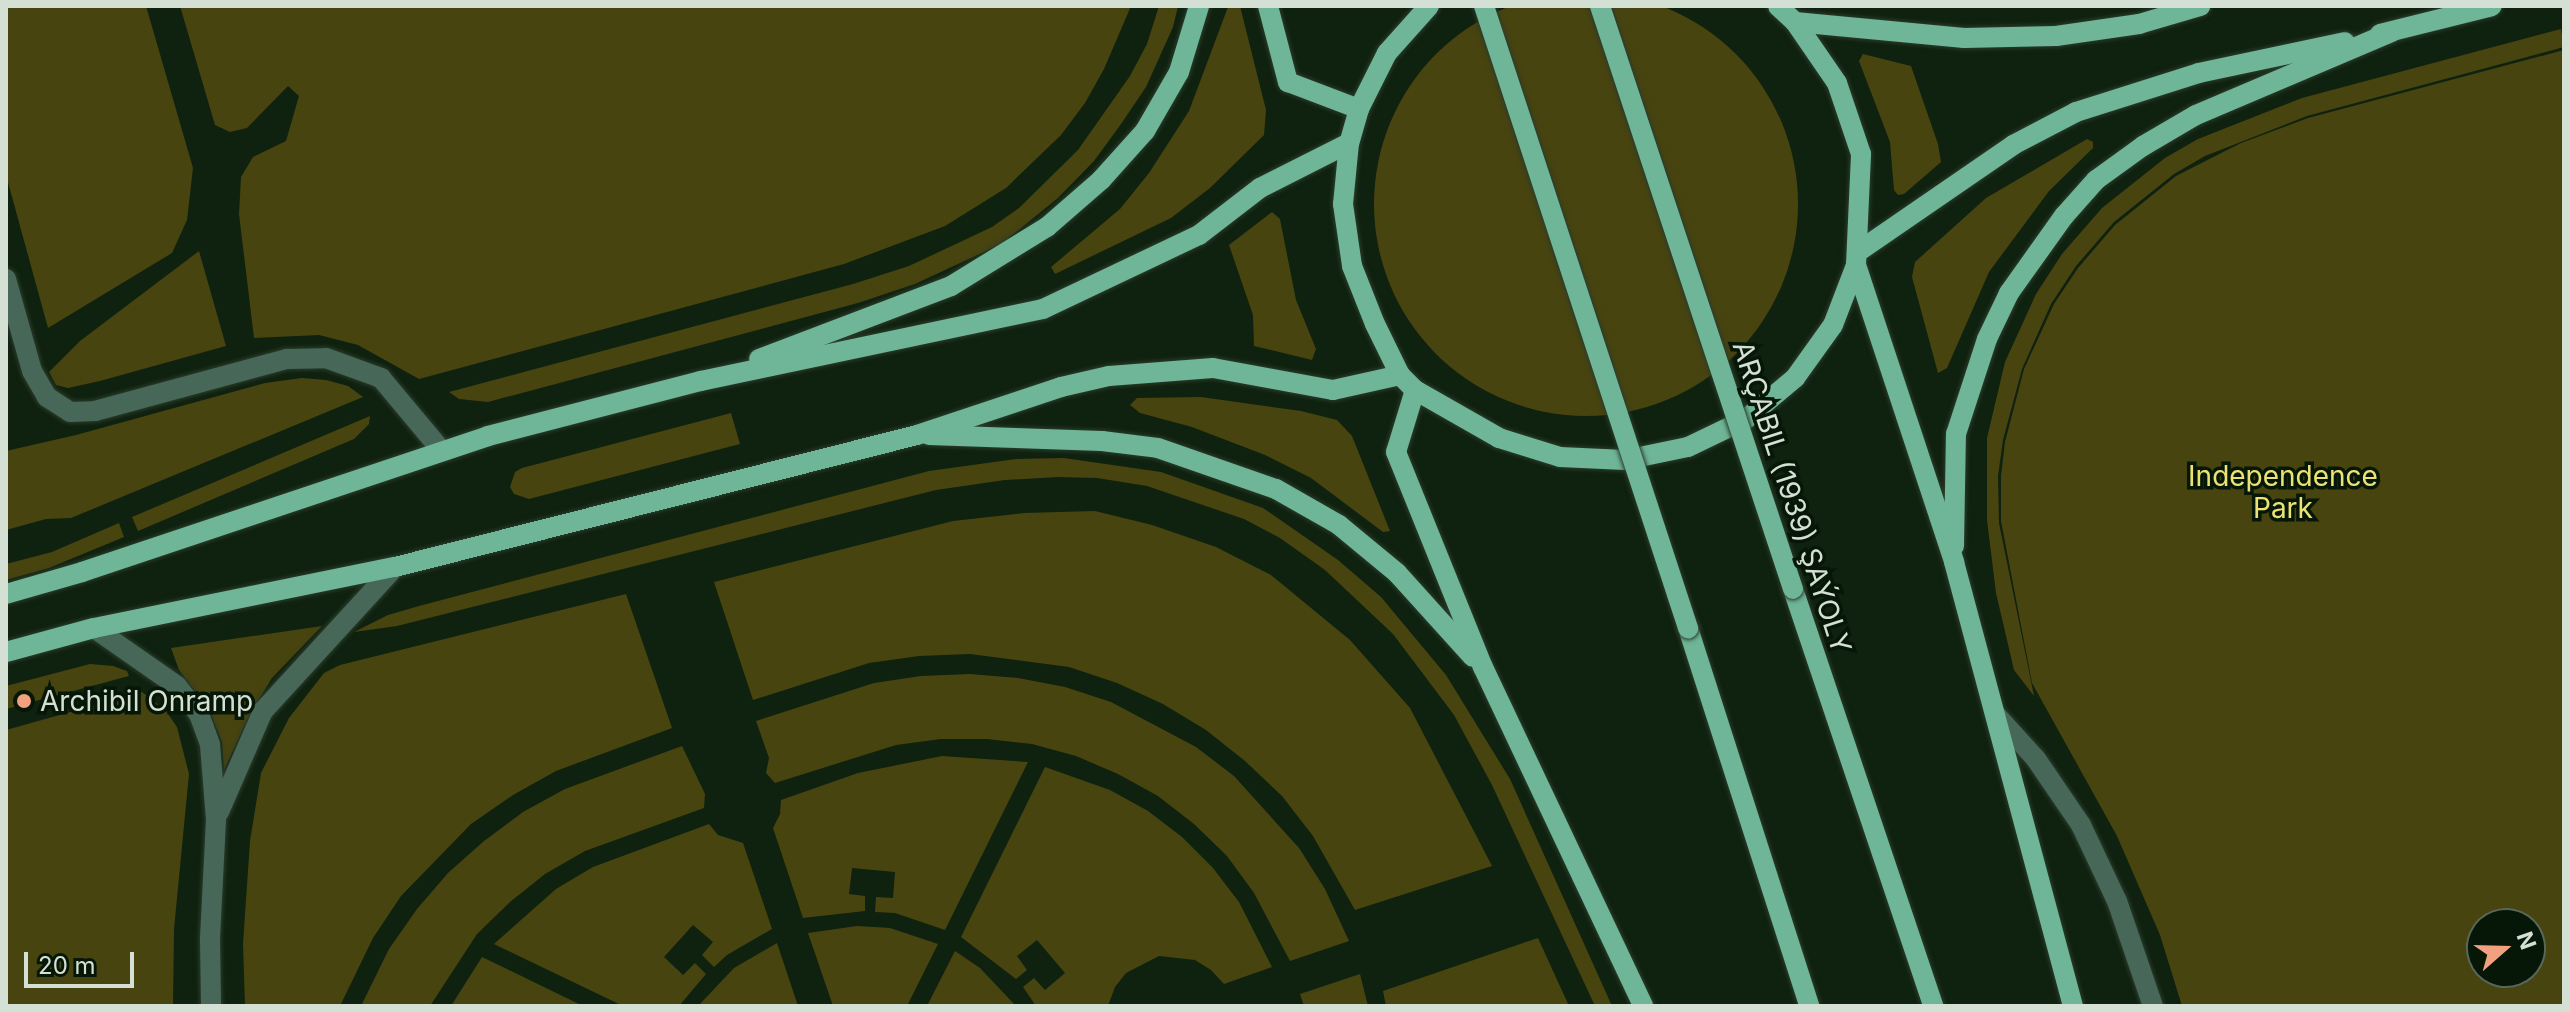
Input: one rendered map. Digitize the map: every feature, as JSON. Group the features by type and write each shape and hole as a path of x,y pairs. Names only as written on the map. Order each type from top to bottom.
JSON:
{"main road":[{"path":"701,381 951,286 1047,227 1101,180 1145,131 1179,72 1199,6"},
{"path":"1268,6 1288,82 1359,109"},
{"path":"1429,6 1387,53 1359,109 1349,143 1343,204 1352,266 1400,375 1415,390 1499,438 1560,457 1625,460 1688,447 1746,419 1795,378 1833,325 1858,258 1861,154 1837,83 1795,22 1778,6"},
{"path":"1484,6 1809,1006"},
{"name":"ARÇABIL (1939) ŞAÝOLY","path":"1600,6 1933,1006"},
{"path":"1795,22 1964,38 2056,36 2139,24 2200,6"},
{"path":"1858,258 2013,145 2076,112 2199,73 2392,32 2492,6"},
{"path":"1954,562 1956,434 1987,339 2009,293 2064,216 2096,180 2143,146 2196,115 2392,32"},
{"path":"6,594 82,572 488,436 701,381 1043,309 1199,235 1260,188 1349,143"},
{"path":"1858,258 1954,562 2073,1006"},
{"path":"6,652 94,628 395,567 917,435 1061,387 1109,376 1213,368 1333,390 1400,375"},
{"path":"1415,390 1396,452 1483,667 1643,1006"},
{"path":"917,435 1102,441 1158,448 1276,489 1339,525 1397,573 1483,667"}],"street":[{"path":"6,279 32,371 47,397 70,412 95,411 287,359 326,358 381,378 442,451"},
{"path":"216,820 263,711 395,567"},
{"path":"94,628 177,686 199,714 212,756 216,820 210,940 211,1006"},
{"path":"1996,715 2036,759 2081,825 2117,901 2153,1006"}],"green space":[{"path":"1586,-8 1627,-4 1667,8 1704,28 1736,54 1762,86 1782,123 1794,163 1798,204 1794,245 1782,285 1762,322 1736,354 1704,380 1667,400 1627,412 1586,416 1545,412 1505,400 1468,380 1436,354 1410,322 1390,285 1378,245 1374,204 1378,163 1390,123 1410,86 1436,54 1468,28 1505,8 1545,-4"},
{"path":"6,6 146,6 193,168 187,220 172,253 48,328 6,175"},
{"path":"180,6 1131,6 1104,69 1085,103 1061,135 1006,188 945,226 844,264 419,379 358,345 319,335 254,338 239,214 241,177 253,157 286,141 299,96 288,86 247,128 230,132 215,125"},
{"path":"1159,6 1178,6 1173,27 1146,87 1094,161 1058,198 1001,244 915,284 858,303 488,402 459,399 449,392 853,284 909,266 992,227 1019,208 1078,150 1130,76 1147,44"},
{"path":"1240,6 1266,110 1264,135 1210,188 1171,218 1055,274 1051,267 1120,209 1149,173 1189,111 1228,7"},
{"path":"2561,29 2564,47 2307,116 2205,156 2174,174 2114,222 2076,266 2051,304 2022,369 2003,440 1998,476 1999,523 2034,696 2014,670 1996,593 1987,520 1987,438 2005,362 2036,294 2062,254 2102,208 2165,158 2198,139 2302,98"},
{"name":"Independence Park","path":"2564,50 2564,1006 2182,1006 2160,935 2117,836 2032,683 2001,521 2005,442 2024,369 2054,304 2078,268 2115,225 2176,176 2241,143 2308,118"},
{"path":"1863,54 1911,66 1938,144 1941,162 1904,194 1898,195 1894,190 1890,142 1859,61"},
{"path":"2087,139 2093,142 2093,148 2049,191 1989,272 1947,368 1938,373 1912,277 1915,262 1986,198"},
{"path":"1272,212 1280,219 1296,300 1316,349 1312,360 1254,346 1253,315 1229,245"},
{"path":"199,251 226,346 100,381 68,388 56,385 49,372 80,341"},
{"path":"302,378 348,386 363,397 71,518 46,519 6,530 6,451 265,383"},
{"path":"1201,397 1301,411 1337,420 1352,436 1390,531 1383,532 1311,478 1265,455 1192,427 1140,413 1130,405 1137,398"},
{"path":"731,413 740,444 529,499 514,494 510,487 515,472 522,468"},
{"path":"370,416 369,424 354,439 138,531 132,517"},
{"path":"1064,458 1161,472 1263,508 1338,560 1381,597 1446,675 1510,779 1612,1006 1595,1006 1492,785 1454,715 1393,634 1325,570 1280,538 1244,519 1147,486 1097,478 1058,477 1005,480 936,490 397,626 354,632 388,615 419,606 929,471 1016,459"},
{"path":"1095,511 1152,525 1216,547 1271,575 1350,640 1410,708 1492,866 1355,910 1313,836 1282,796 1245,761 1206,730 1163,704 1117,683 1069,667 970,654 919,656 869,663 753,700 714,582 953,521 1024,513"},
{"path":"119,523 124,537 49,568 6,580 6,564 52,552"},
{"path":"626,594 672,728 556,771 471,824 401,896 373,938 340,1006 245,1006 243,944 250,841 261,773 289,718 324,673 340,665"},
{"path":"322,626 272,678 250,714 224,770 222,742 210,712 179,670 171,648"},
{"path":"90,664 113,666 127,671 129,676 6,709 6,686"},
{"path":"970,674 1018,678 1065,687 1111,702 1196,747 1234,776 1299,848 1325,889 1349,941 1290,961 1254,893 1227,856 1194,824 1158,796 1076,756 1032,744 987,739 941,739 896,745 775,783 766,773 769,758 756,721 874,683 921,676"},
{"path":"142,692 166,711 177,727 189,774 174,929 173,1006 6,1006 6,730"},
{"path":"682,746 705,794 704,808 585,851 545,874 477,934 430,1006 361,1006 389,949 417,909 448,873 484,841 523,812 565,789"},
{"path":"942,756 1028,762 945,930 895,913 875,912 876,897 893,898 895,872 852,868 849,894 865,896 865,911 803,918 773,828 780,814 781,800 858,773"},
{"path":"1045,767 1110,790 1148,811 1182,837 1213,868 1239,902 1272,967 1224,984 1211,970 1195,960 1159,956 1126,973 1115,987 1108,1006 1036,1006 1023,987 1034,978 1045,990 1065,973 1037,940 1017,956 1027,970 1016,979 961,937"},
{"path":"709,824 718,835 743,843 772,929 727,955 714,967 702,955 713,942 693,925 664,957 683,975 695,963 706,974 679,1006 623,1006 494,944 556,889 593,867"},
{"path":"857,926 890,928 938,944 907,1006 833,1006 808,933"},
{"path":"1538,938 1569,1006 1386,1006 1383,991"},
{"path":"777,943 798,1006 698,1006 734,968"},
{"path":"955,951 980,968 1016,1006 927,1006"},
{"path":"482,957 583,1006 451,1006"},
{"path":"1360,974 1368,1006 1304,1006 1300,994"}],"place":[{"name":"Archibil Onramp","path":"24,701"}]}
